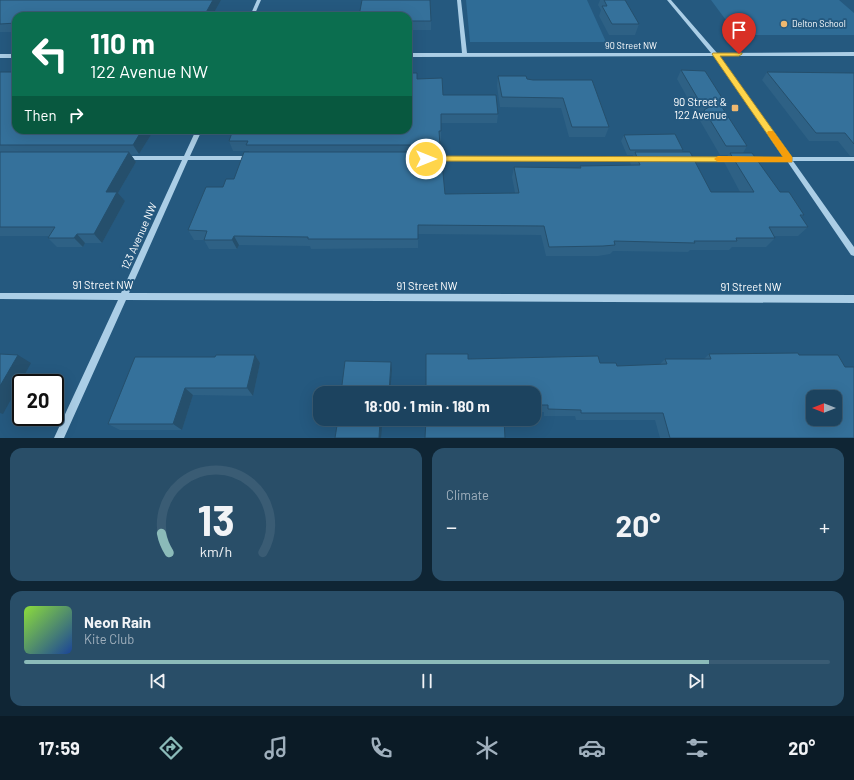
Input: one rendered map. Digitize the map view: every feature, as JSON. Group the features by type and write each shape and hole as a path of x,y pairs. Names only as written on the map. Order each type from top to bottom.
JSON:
{"street":[{"path":"254,12 259,0"},
{"path":"459,0 465,55"},
{"path":"669,0 715,54 854,253"},
{"name":"90 Street NW","path":"412,55 854,54"},
{"path":"0,56 12,56"},
{"name":"123 Avenue NW","path":"59,438 197,134"},
{"path":"116,158 259,158"},
{"path":"426,159 649,159"},
{"path":"673,159 854,159"},
{"name":"91 Street NW","path":"0,296 854,299"}],"shaded area":[{"path":"466,0 587,0 606,42 470,42"},
{"name":"Delton School","path":"711,0 839,0 854,13 854,35 737,35"}],"building":[{"path":"0,0 213,0 206,12 12,12 12,23 0,24"},
{"path":"362,0 430,0 431,21 412,21 412,12 360,12"},
{"path":"604,0 625,0 639,24 612,24 602,6 607,6"},
{"path":"681,70 705,71 726,104 720,104 747,146 726,146 704,110 714,104 701,104"},
{"path":"0,72 12,72 12,134 140,134 133,145 0,145"},
{"path":"767,72 854,73 854,144 845,133 816,133"},
{"path":"412,73 417,73 417,79 442,78 443,95 496,95 498,114 441,114 441,131 439,131 440,145 246,145 248,141 229,141 232,134 412,134"},
{"path":"498,76 526,76 527,79 533,80 592,80 609,127 572,127 563,98 502,97"},
{"path":"675,134 683,150 630,150 624,135"},
{"path":"0,152 129,152 106,192 117,192 94,234 77,234 74,238 48,238 55,227 0,227"},
{"path":"244,152 441,152 445,194 519,193 514,167 581,168 580,166 640,165 635,152 690,152 711,192 754,192 730,153 752,153 780,192 789,192 804,215 800,215 808,227 769,227 775,238 736,238 737,241 694,241 695,243 614,241 615,245 603,246 549,247 544,226 418,225 418,239 308,239 308,237 234,236 232,240 204,240 207,231 188,230 206,187 223,187 226,179 234,179"},
{"path":"798,353 799,355 838,355 845,367 854,367 854,438 670,438 663,413 581,413 581,410 548,409 548,405 541,405 541,386 426,386 426,354 468,354 468,359 598,356 600,363 616,363 617,366 667,364 665,359 711,359 709,354"},
{"path":"0,354 18,355 0,386"},
{"path":"216,355 255,355 247,388 185,388 173,424 108,424 135,357 215,357"},
{"path":"345,361 391,362 389,386 342,386"},
{"path":"337,426 380,426 379,438 335,438"},
{"path":"426,426 504,426 505,438 425,438"}],"slow traffic":[{"path":"718,159 789,160 771,133"}],"place":[{"name":"Delton School","path":"784,24"},
{"name":"90 Street & 122 Avenue","path":"735,108"}],"route":[{"path":"426,159 789,160 715,54 739,54"}]}
